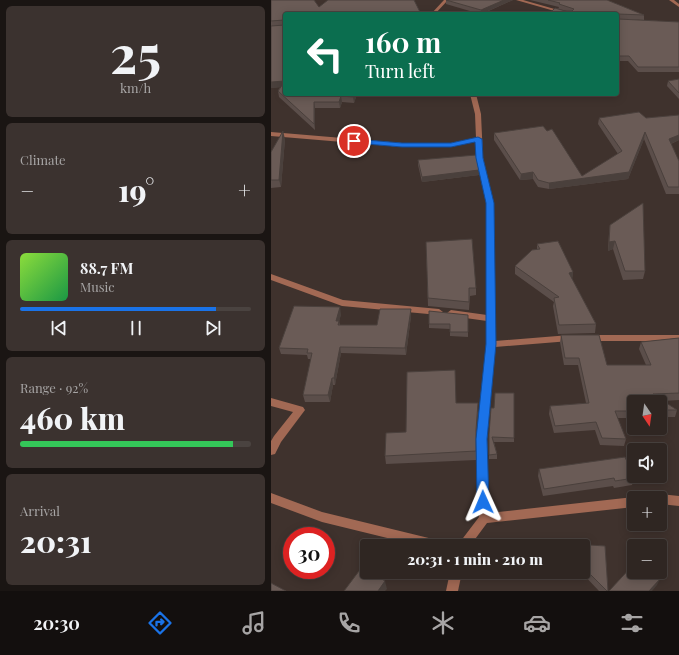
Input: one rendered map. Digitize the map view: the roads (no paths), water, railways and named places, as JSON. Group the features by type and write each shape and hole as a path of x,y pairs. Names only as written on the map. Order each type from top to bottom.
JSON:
{"street":[{"path":"435,12 446,0"},
{"path":"518,0 563,12"},
{"path":"671,0 679,6"},
{"path":"468,539 484,518 482,439 491,344 490,203 479,158 479,114 474,96"},
{"path":"271,134 402,145 451,145 478,139"},
{"path":"271,277 342,303 465,314 491,319"},
{"path":"491,344 556,338 679,338"},
{"path":"271,402 300,410 277,439 271,451"},
{"path":"271,498 322,517 412,539"},
{"path":"667,500 679,501"},
{"path":"484,518 627,503"},
{"path":"452,591 455,579"}]}
